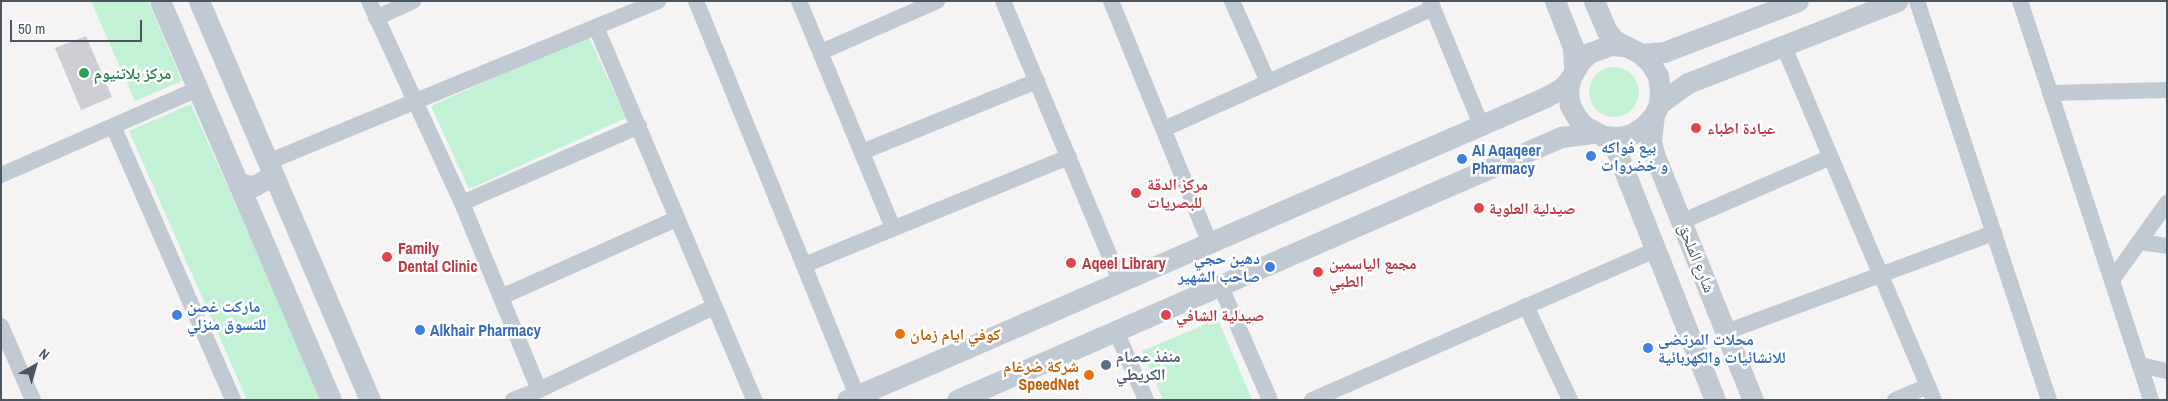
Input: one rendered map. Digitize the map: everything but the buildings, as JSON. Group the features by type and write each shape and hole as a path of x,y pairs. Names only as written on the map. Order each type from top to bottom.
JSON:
{"street":[{"path":"160,1 331,400"},
{"path":"199,1 370,400"},
{"path":"369,1 462,203 540,390"},
{"path":"376,18 413,1"},
{"path":"270,166 416,101 658,1"},
{"path":"696,1 804,265 852,398 1555,92 1589,52 1606,46 1664,52 1798,1"},
{"path":"799,1 893,228"},
{"path":"820,52 937,1"},
{"path":"1004,1 1120,281"},
{"path":"1111,1 1210,242"},
{"path":"1232,1 1268,82"},
{"path":"1555,1 1573,47 1570,105 1584,126 1611,141 1616,150 1715,400"},
{"path":"1594,1 1607,31 1614,40 1651,64 1658,76 1660,90 1656,110"},
{"path":"957,400 1561,137 1599,134 1618,137 1632,134 1644,126 1656,110 1688,83 1784,47 1897,1"},
{"path":"1917,1 2049,400"},
{"path":"2020,1 2151,400"},
{"path":"1164,129 1431,5 1481,125"},
{"path":"596,27 754,400"},
{"path":"1784,47 1931,393 1904,398"},
{"path":"862,152 1036,81"},
{"path":"1,175 198,89"},
{"path":"2050,93 2167,90"},
{"name":"شارع الملحق","path":"1656,110 1651,142 1654,154 1683,221 1753,400"},
{"path":"113,126 233,400"},
{"path":"462,203 639,126"},
{"path":"804,265 1068,157"},
{"path":"1683,221 1831,157"},
{"path":"238,184 254,186 268,178 270,166"},
{"path":"2112,280 2167,203"},
{"path":"255,223 268,208 277,205 287,206"},
{"path":"501,297 676,219"},
{"path":"1726,332 1994,233"},
{"path":"2139,242 2167,246"},
{"path":"1312,400 1655,250"},
{"path":"1220,285 1270,400"},
{"path":"1526,306 1570,400"},
{"path":"513,400 540,390 714,307"},
{"path":"1,326 34,400"},
{"path":"1116,331 1146,400"},
{"path":"2140,365 2167,371"}],"green space":[{"path":"91,1 148,1 182,81 135,101"},
{"path":"588,35 626,118 469,189 431,106"},
{"path":"1609,67 1619,67 1632,74 1639,87 1639,97 1632,110 1619,117 1609,117 1600,113 1593,106 1589,97 1589,87 1593,78 1600,71"},
{"path":"191,104 322,400 247,400 129,131"},
{"path":"1218,319 1252,400 1163,400 1142,351"}],"place":[{"name":"مركز بلاتنيوم","path":"84,73"},
{"name":"عيادة اطباء","path":"1696,128"},
{"name":"بيع فواكه و خضروات","path":"1591,156"},
{"name":"Al Aqaqeer Pharmacy","path":"1462,159"},
{"name":"مركز الدقة للبصريات","path":"1136,193"},
{"name":"صيدلية العلوية","path":"1479,208"},
{"name":"Family Dental Clinic","path":"387,257"},
{"name":"Aqeel Library","path":"1071,263"},
{"name":"دهين حجي صاحب الشهير","path":"1270,267"},
{"name":"مجمع الياسمين الطبي","path":"1318,272"},
{"name":"ماركت غصن للتسوق منزلي","path":"177,315"},
{"name":"صيدلية الشافي","path":"1166,315"},
{"name":"Alkhair Pharmacy","path":"420,330"},
{"name":"كوفي ايام زمان","path":"900,334"},
{"name":"محلات المرتضى للانشائيات والكهربائية","path":"1648,348"},
{"name":"منفذ عصام الكريطي","path":"1106,365"},
{"name":"شركة ضرغام SpeedNet","path":"1089,375"}]}
